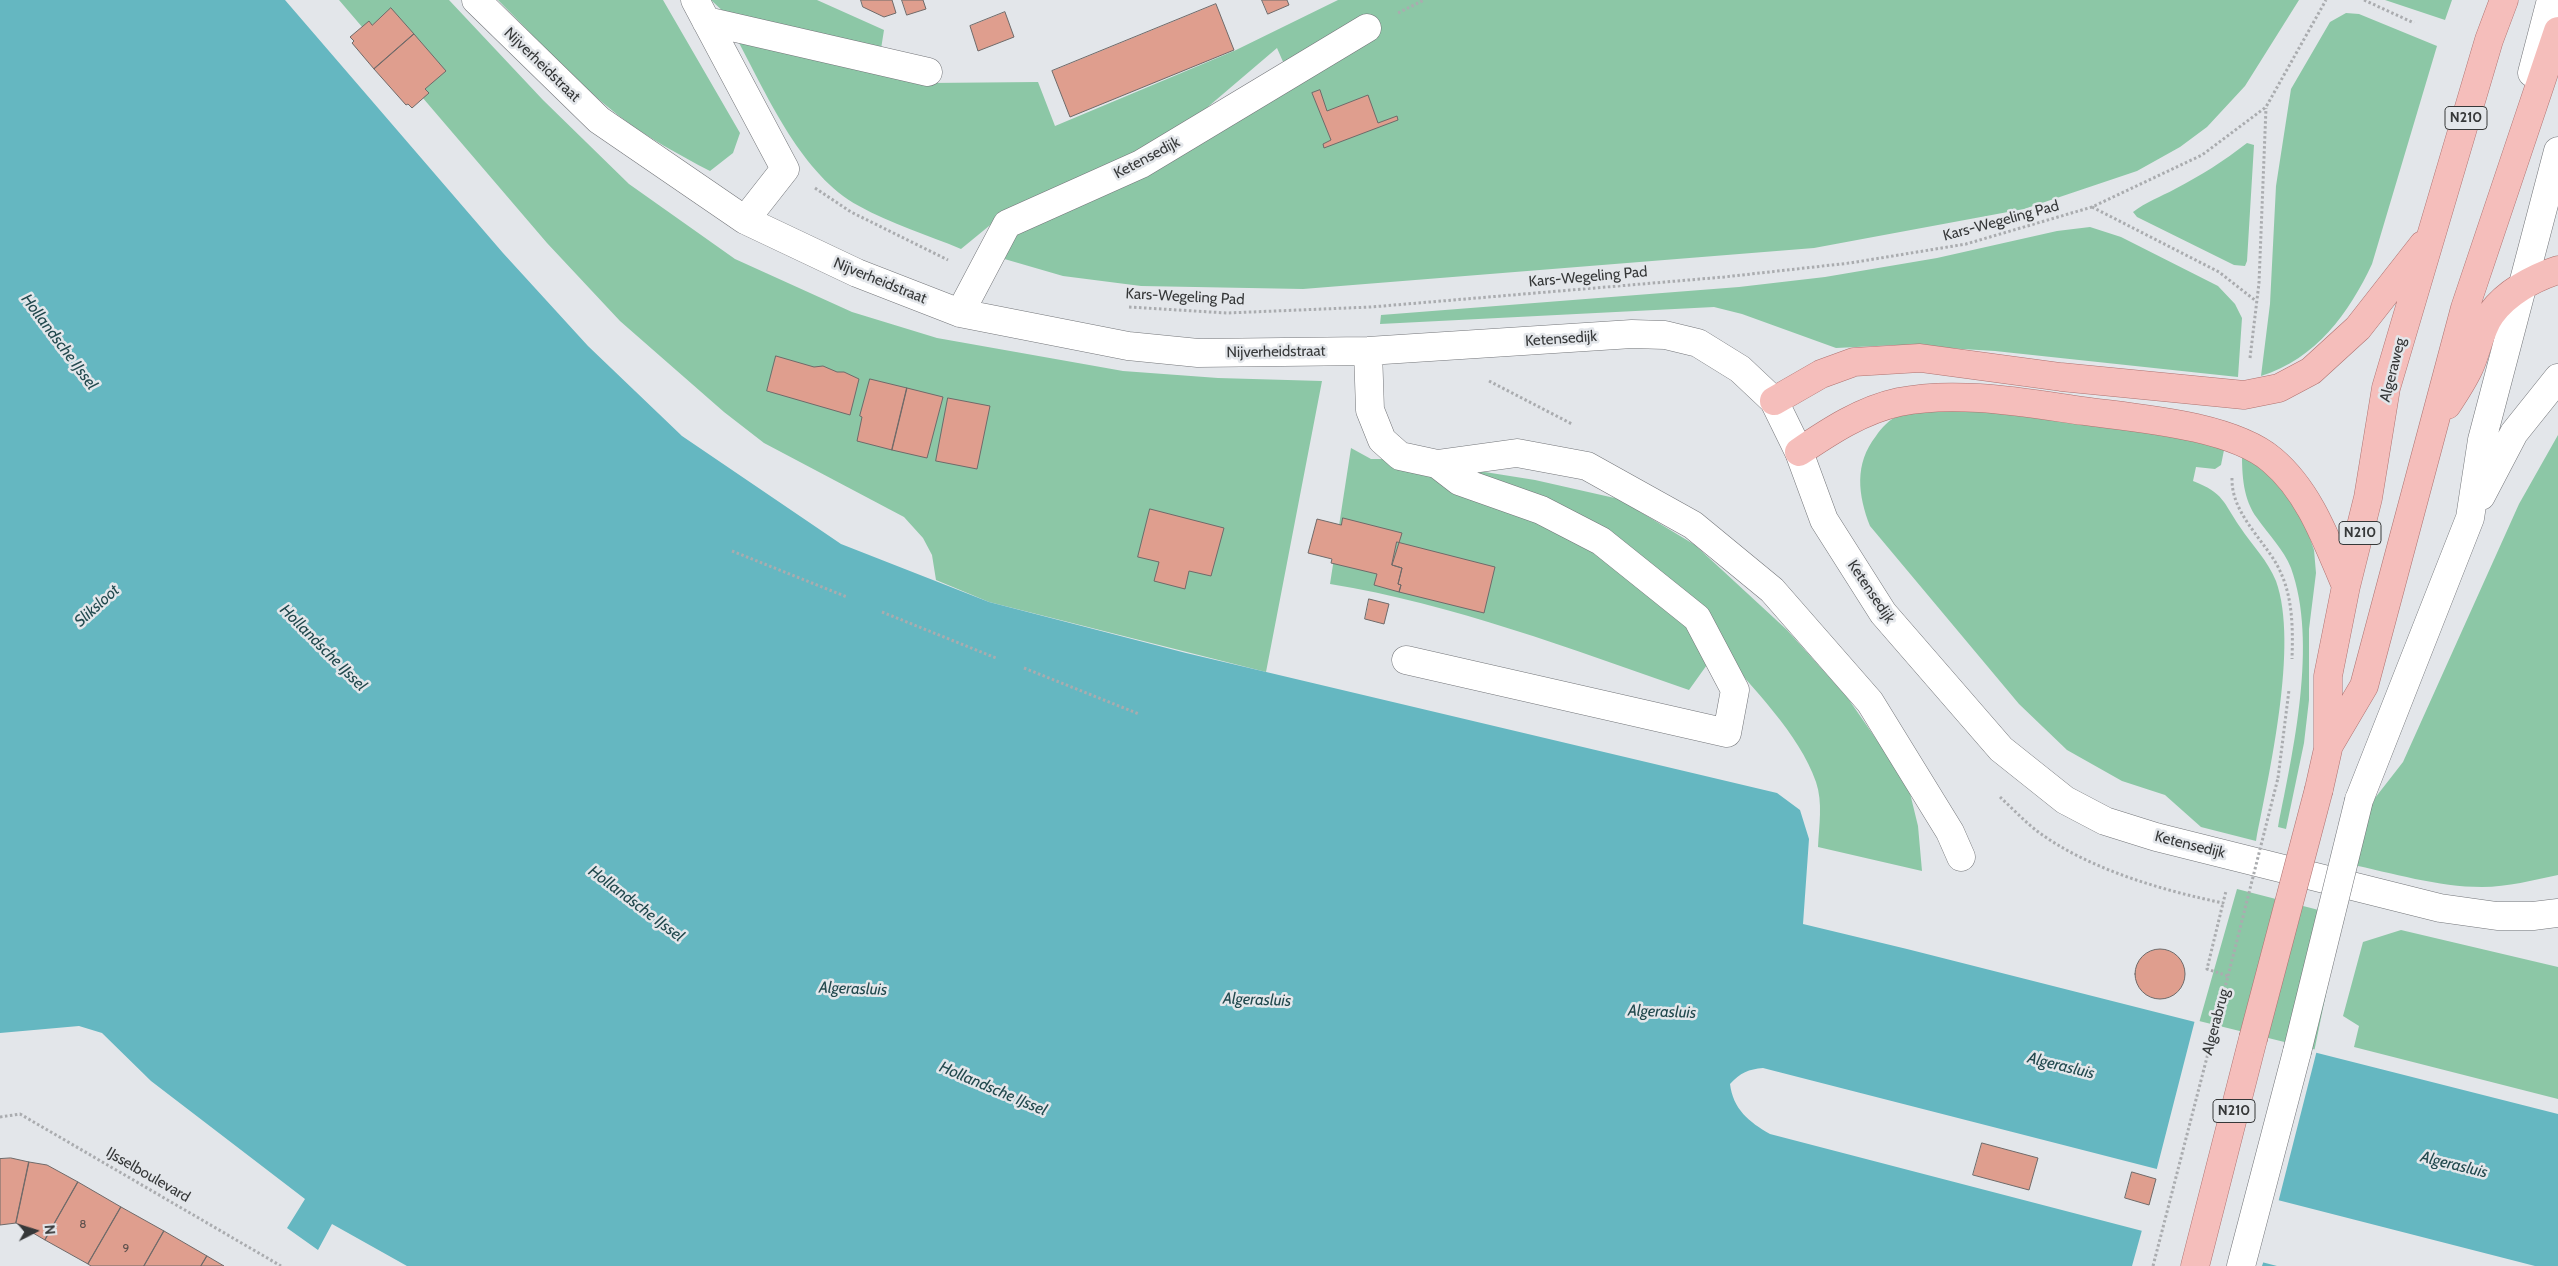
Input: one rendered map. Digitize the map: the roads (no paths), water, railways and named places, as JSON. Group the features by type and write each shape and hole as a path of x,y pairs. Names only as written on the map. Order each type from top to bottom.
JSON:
{"main road":[{"name":"Algeraweg","path":"2195,1266 2328,749 2328,676 2346,586 2368,498 2386,388 2489,40 2504,0"},
{"name":"Algeraweg","path":"2328,749 2364,686 2464,308 2558,31"},
{"path":"1774,401 1820,374 1854,362 1920,358 2061,377 2244,396 2279,388 2311,371 2358,328 2430,236"},
{"path":"2430,431 2468,369 2490,316 2502,301 2523,286 2543,275 2558,270"},
{"path":"1799,452 1828,432 1864,413 1900,402 1917,400 1994,399 2180,424 2236,440 2271,459 2298,485 2346,586"}],"street":[{"name":"Nijverheidstraat","path":"476,0 598,120 745,220 857,273 960,313 1128,346 1198,353 1368,351"},
{"name":"Algeraweg","path":"2501,198 2551,0"},
{"path":"700,10 785,169 745,220"},
{"path":"700,10 928,72"},
{"name":"Ketensedijk","path":"960,313 1007,224 1140,164 1367,28"},
{"path":"2470,518 2482,440 2514,312 2523,286 2558,151"},
{"name":"Ketensedijk","path":"1368,351 1632,334 1665,335 1698,344 1740,369 1774,401 1799,452 1824,520 1883,613 2001,749 2065,800 2104,821 2156,837 2440,908 2497,916 2533,916 2558,913"},
{"path":"1368,351 1370,410 1382,440 1400,456 1437,464 1517,453 1586,466 1693,525 1772,590 1870,702 1950,832 1961,857"},
{"path":"2241,1266 2359,800 2470,518 2514,434 2558,378"},
{"path":"1406,660 1727,733 1734,690 1697,618 1601,541 1541,510 1459,481 1437,464"}],"water":[{"path":"0,0 285,0 503,253 588,346 682,436 841,544 989,602 1186,653 1777,793 1800,810 1809,839 1803,924 2558,1114 2558,1266 2535,1266 1763,1068 1745,1072 1730,1084 1738,1108 1755,1125 1770,1134 2277,1266 407,1266 332,1224 318,1250 287,1228 305,1199 151,1081 102,1033 79,1026 0,1033"}],"water label":[{"name":"Hollandsche IJssel","path":"59,342"},
{"name":"Sliksloot","path":"97,606"},
{"name":"Hollandsche IJssel","path":"323,648"},
{"name":"Hollandsche IJssel","path":"636,904"},
{"name":"Algerasluis","path":"853,989"},
{"name":"Algerasluis","path":"1257,1000"},
{"name":"Algerasluis","path":"1662,1012"},
{"name":"Algerasluis","path":"2061,1066"},
{"name":"Hollandsche IJssel","path":"993,1089"},
{"name":"Algerasluis","path":"2454,1165"}]}
